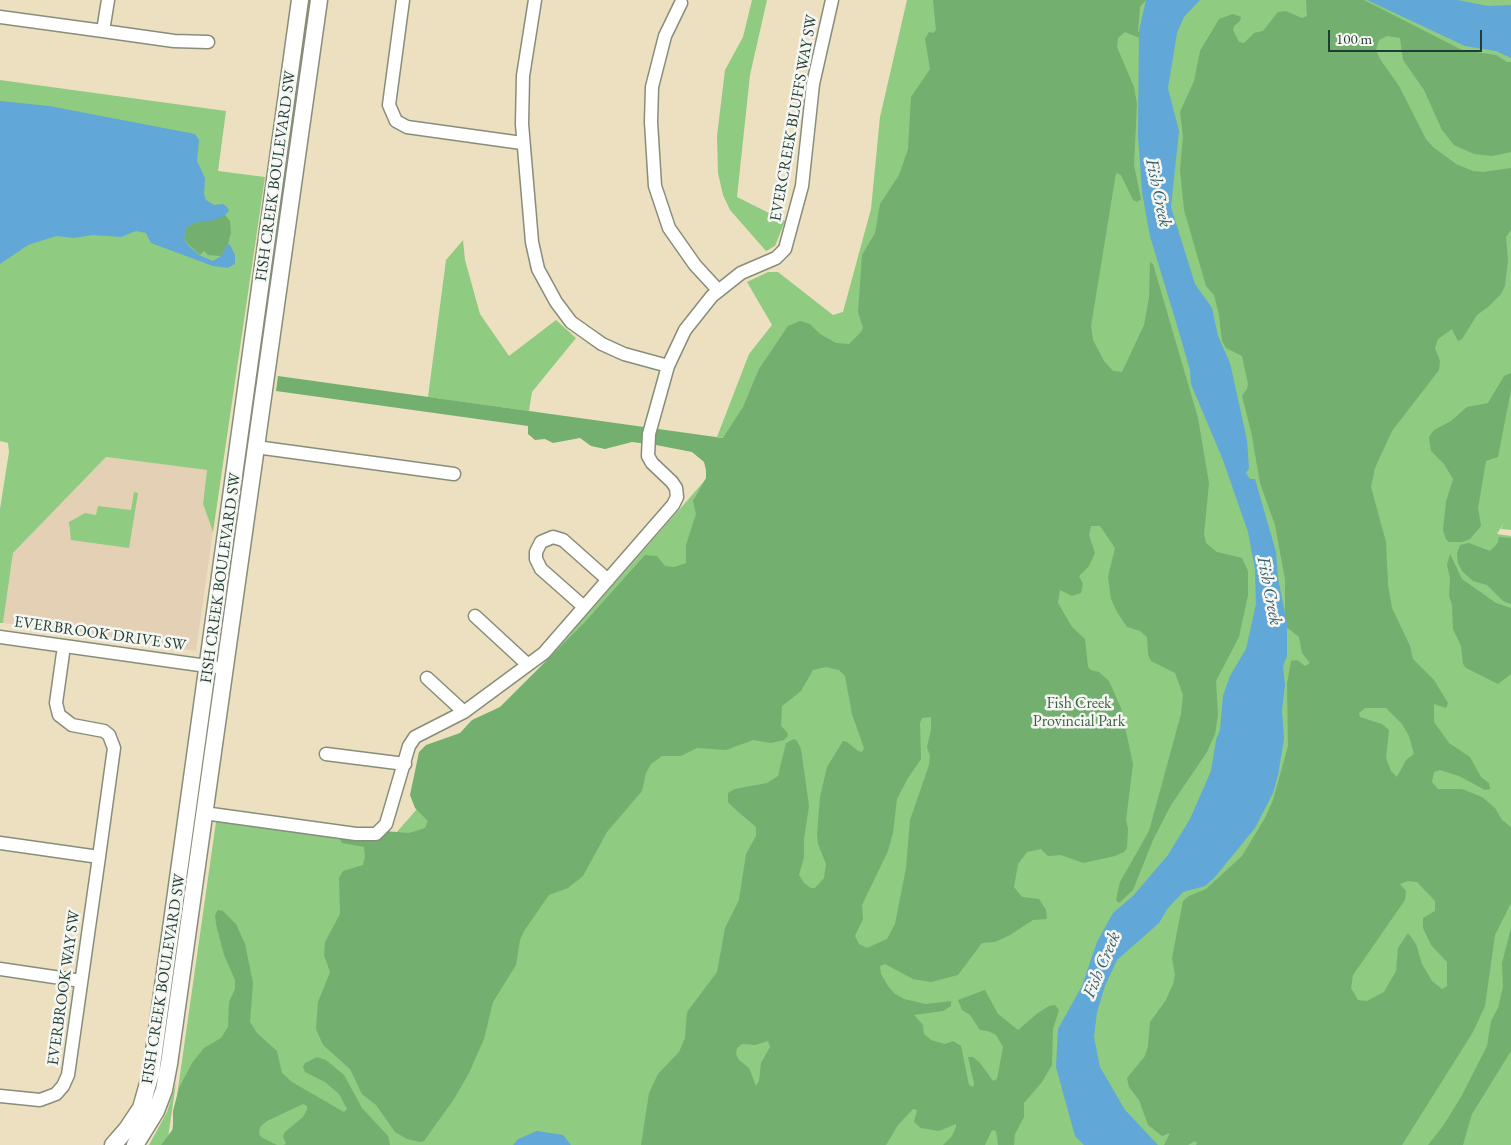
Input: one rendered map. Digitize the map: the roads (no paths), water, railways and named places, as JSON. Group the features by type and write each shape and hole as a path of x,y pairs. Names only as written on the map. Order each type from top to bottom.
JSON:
{"main road":[{"name":"FISH CREEK BOULEVARD SW","path":"135,1145 156,1111 166,1080 204,813 216,667 256,447 300,0"},
{"name":"FISH CREEK BOULEVARD SW","path":"113,1145 135,1118 149,1085 216,667 276,241 319,0"}],"street":[{"path":"103,31 108,0"},
{"path":"403,0 389,105 396,121 407,127 522,143"},
{"path":"536,0 523,76 522,143 532,242 544,282 571,322 602,344 624,354 668,366"},
{"name":"EVERCREEK BLUFFS WAY SW","path":"204,813 356,834 376,834 386,824 409,746 415,737 464,712 544,653 676,501 677,492 674,484 652,464 648,456 649,434 668,366 684,330 698,311 718,290 741,273 776,258 786,246 802,186 813,84 832,0"},
{"path":"681,3 665,36 652,87 651,122 655,186 668,228 695,265 718,290"},
{"path":"0,17 174,41 208,42"},
{"path":"256,447 454,474"},
{"path":"584,607 541,569 536,559 536,552 541,542 553,537 563,540 608,580"},
{"path":"474,616 528,664"},
{"name":"EVERBROOK DRIVE SW","path":"0,637 216,667"},
{"name":"EVERBROOK WAY SW","path":"0,1096 40,1100 56,1094 63,1086 68,1075 82,981 114,748 109,735 104,732 72,725 61,719 59,715 56,703 64,646"},
{"path":"427,678 464,712"},
{"path":"326,754 405,764"},
{"path":"0,843 99,857"},
{"path":"0,969 82,981"}],"water":[{"name":"Fish Creek","path":"1146,0 1200,0 1184,17 1177,33 1168,88 1179,131 1171,207 1195,284 1212,308 1218,336 1230,363 1247,440 1249,468 1246,473 1250,479 1255,479 1276,552 1278,578 1287,623 1287,656 1283,666 1285,685 1282,711 1284,739 1273,793 1255,828 1215,877 1205,886 1183,892 1168,908 1159,923 1117,960 1105,986 1097,1012 1094,1037 1100,1067 1125,1110 1158,1145 1084,1145 1075,1136 1056,1067 1058,1029 1082,986 1097,942 1113,913 1133,896 1168,855 1190,819 1211,771 1216,740 1220,730 1223,696 1230,676 1246,649 1256,604 1255,569 1248,532 1223,460 1191,384 1190,370 1150,236 1142,192 1138,136 1139,31"},
{"path":"1367,0 1458,0 1488,6 1511,5 1511,58 1496,51 1465,46"},
{"path":"0,101 49,106 195,134 199,140 197,161 205,178 204,194 206,200 214,205 223,204 229,211 215,220 194,223 187,227 184,237 187,244 199,255 213,261 221,256 228,244 230,245 235,255 235,264 228,268 213,266 151,243 146,233 136,231 121,237 93,235 74,238 56,236 28,245 0,264"},
{"path":"537,1131 563,1135 571,1145 513,1145 518,1139"}],"park label":[{"name":"Fish Creek Provincial Park","path":"1079,713"}]}
